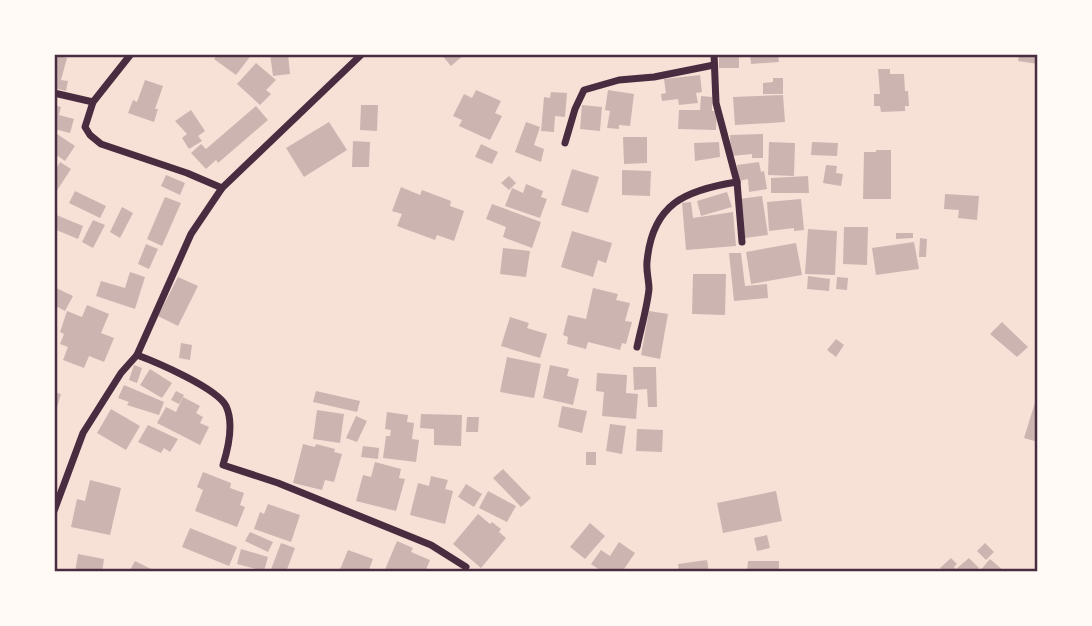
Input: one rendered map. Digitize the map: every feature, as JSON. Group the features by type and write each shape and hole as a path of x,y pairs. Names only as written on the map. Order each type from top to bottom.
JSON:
{"street":[{"path":"131,54 93,102 85,127 90,135 101,144 187,173 222,188"},
{"path":"54,511 83,433 121,373 136,355 191,234 222,188 362,54"},
{"path":"714,54 716,103 737,182 742,242"},
{"path":"565,143 584,90 619,80 654,77 714,65"},
{"path":"54,93 93,102"},
{"path":"637,347 649,288 646,264 653,231 668,208 684,196 704,187 737,182"},
{"path":"136,355 203,387 226,405 229,415 229,446 223,466 278,483 431,545 466,567"}],"building":[{"path":"54,54 65,54 64,57 67,58 61,80 68,81 66,91 54,88"},
{"path":"218,54 252,54 236,75 214,59"},
{"path":"270,54 288,54 290,74 273,76"},
{"path":"441,54 465,54 451,66"},
{"path":"719,54 739,54 739,68 719,68"},
{"path":"750,54 778,54 779,62 751,64"},
{"path":"1019,54 1038,54 1038,64 1018,61"},
{"path":"256,63 276,80 266,90 271,94 260,105 237,84"},
{"path":"878,69 890,69 890,74 904,74 909,106 905,106 905,111 881,112 880,106 874,106 874,94 880,94"},
{"path":"700,75 702,92 696,93 698,103 679,105 678,99 662,101 661,94 666,93 664,79"},
{"path":"773,78 783,78 783,94 763,94 763,83 773,82"},
{"path":"145,80 163,86 155,109 158,109 154,122 128,113 133,100 137,102"},
{"path":"476,90 501,101 495,113 502,116 490,140 459,126 462,120 453,116 464,94 472,98"},
{"path":"608,90 634,94 630,126 607,128 610,111 605,110"},
{"path":"551,92 567,93 565,117 555,116 554,132 541,131 544,97 550,98"},
{"path":"783,95 785,122 735,125 733,97"},
{"path":"701,96 712,97 712,111 717,111 716,130 678,129 679,110 700,110"},
{"path":"54,105 61,107 59,115 74,119 70,133 54,129"},
{"path":"361,105 378,105 377,131 360,130"},
{"path":"582,105 602,107 600,131 580,129"},
{"path":"256,106 268,120 218,163 216,160 206,169 191,153 201,144 206,149"},
{"path":"191,110 205,131 198,136 202,141 189,149 182,138 187,134 175,121"},
{"path":"329,122 347,150 304,177 286,148"},
{"path":"526,122 540,127 534,145 544,149 541,162 515,152"},
{"path":"54,132 75,146 65,161 58,156 54,161"},
{"path":"763,134 763,158 752,158 752,154 731,156 730,135"},
{"path":"623,137 647,137 647,163 624,164"},
{"path":"353,141 370,142 369,167 352,167"},
{"path":"719,142 720,157 695,161 694,143"},
{"path":"769,142 795,143 794,176 768,175"},
{"path":"812,142 838,143 837,156 811,155"},
{"path":"481,144 498,152 492,164 475,157"},
{"path":"891,150 891,199 863,199 864,152"},
{"path":"60,162 71,169 54,195 54,168 56,169"},
{"path":"759,162 761,172 764,171 767,189 749,192 748,179 739,181 737,165"},
{"path":"826,165 837,166 836,173 843,174 841,186 823,183"},
{"path":"572,169 599,177 588,213 561,205"},
{"path":"622,170 651,171 650,196 622,195"},
{"path":"166,175 185,183 180,195 161,186"},
{"path":"509,176 516,183 509,190 501,183"},
{"path":"808,176 809,193 771,193 771,178"},
{"path":"526,184 543,191 541,197 547,199 540,218 505,206 512,188 523,193"},
{"path":"401,187 420,195 422,190 451,201 450,206 464,211 454,241 437,235 435,240 397,226 402,214 392,211"},
{"path":"75,191 106,206 100,218 69,203"},
{"path":"727,192 732,207 701,216 697,201"},
{"path":"945,194 979,196 977,220 958,218 959,210 944,209"},
{"path":"762,196 768,235 745,238 739,199"},
{"path":"165,197 181,203 162,246 147,239"},
{"path":"801,199 804,230 794,231 794,228 769,231 767,202"},
{"path":"691,202 693,218 733,212 736,246 686,250 682,203"},
{"path":"492,204 541,222 532,248 503,237 506,227 486,219"},
{"path":"122,207 133,213 120,238 110,232"},
{"path":"54,214 83,226 78,239 54,229"},
{"path":"93,220 105,225 93,248 82,242"},
{"path":"844,227 868,227 867,265 843,264"},
{"path":"808,229 837,231 835,275 805,274"},
{"path":"572,231 612,243 606,263 598,260 593,277 561,267"},
{"path":"896,233 913,233 913,238 896,239"},
{"path":"920,238 927,239 926,257 919,257"},
{"path":"914,242 919,269 876,275 872,248"},
{"path":"796,243 802,275 751,284 746,252"},
{"path":"146,244 158,249 149,269 138,264"},
{"path":"503,248 530,251 526,277 500,274"},
{"path":"729,253 741,253 745,286 767,284 768,298 734,301"},
{"path":"130,272 145,277 135,309 96,296 101,281 125,288"},
{"path":"693,274 726,274 725,315 692,314"},
{"path":"808,276 830,279 829,291 807,289"},
{"path":"178,277 198,286 178,326 158,316"},
{"path":"837,277 848,278 847,290 836,289"},
{"path":"54,287 73,296 65,311 54,305"},
{"path":"593,288 618,294 616,300 630,303 625,321 632,322 626,344 622,343 620,350 588,342 586,349 567,344 568,337 563,335 568,315 586,319"},
{"path":"87,305 109,314 101,333 114,338 104,362 89,356 84,368 63,360 68,347 60,344 64,334 60,332 67,311 82,317"},
{"path":"649,311 668,314 660,359 641,355"},
{"path":"510,317 529,323 527,328 547,334 540,358 501,346"},
{"path":"1002,322 1028,347 1017,357 990,334"},
{"path":"836,339 844,345 836,357 827,350"},
{"path":"181,343 192,345 190,360 179,358"},
{"path":"507,357 541,364 534,398 500,392"},
{"path":"134,365 142,368 137,383 129,380"},
{"path":"550,365 569,369 567,376 579,379 573,405 543,398"},
{"path":"633,367 656,367 657,407 648,407 647,389 634,390"},
{"path":"150,369 172,383 162,398 140,385"},
{"path":"597,373 627,375 626,393 638,394 636,419 602,416 604,392 596,391"},
{"path":"124,385 164,402 159,415 127,405 129,402 118,398"},
{"path":"176,391 184,395 179,404 171,400"},
{"path":"316,391 360,401 357,412 313,402"},
{"path":"54,392 61,394 55,414 54,414"},
{"path":"1038,393 1038,442 1024,438"},
{"path":"183,397 200,406 196,413 203,417 200,423 209,427 200,445 157,423 166,407 176,412"},
{"path":"562,406 587,411 582,433 558,427"},
{"path":"111,409 140,426 126,450 97,433"},
{"path":"317,410 344,414 340,443 313,439"},
{"path":"387,412 408,415 407,422 414,423 412,439 419,440 416,462 383,458 386,436 390,436 391,430 385,429"},
{"path":"421,414 462,415 461,446 434,445 434,429 420,428"},
{"path":"356,416 367,421 357,442 346,438"},
{"path":"467,417 479,417 478,432 466,432"},
{"path":"610,424 626,426 622,454 606,451"},
{"path":"148,425 178,439 170,452 164,448 161,453 138,442"},
{"path":"637,429 663,430 662,452 636,451"},
{"path":"303,444 315,447 316,444 335,449 334,452 342,454 334,482 325,480 322,490 293,483"},
{"path":"363,446 379,448 378,459 361,457"},
{"path":"586,452 596,452 596,465 586,465"},
{"path":"375,462 401,469 399,478 405,479 396,511 356,501 363,475 371,477"},
{"path":"503,469 531,498 521,507 493,478"},
{"path":"203,472 231,483 230,488 244,493 240,505 245,507 237,527 195,511 203,490 197,487"},
{"path":"431,476 448,480 445,489 453,491 445,524 410,515 418,483 429,486"},
{"path":"90,480 121,488 110,535 71,527 77,499 85,501"},
{"path":"466,484 482,494 474,507 458,497"},
{"path":"488,491 516,506 507,522 479,508"},
{"path":"776,491 782,521 723,533 717,503"},
{"path":"268,504 300,515 291,542 254,529 260,512 264,514"},
{"path":"478,514 501,529 499,532 506,538 481,568 453,544"},
{"path":"590,523 605,536 585,559 570,547"},
{"path":"190,528 237,547 229,566 182,547"},
{"path":"250,532 273,542 268,552 245,541"},
{"path":"767,535 770,548 757,551 754,538"},
{"path":"397,541 413,548 411,552 430,560 425,572 384,572"},
{"path":"619,542 635,553 622,572 603,572 591,564 601,550 610,556"},
{"path":"281,543 295,548 286,572 270,572"},
{"path":"985,543 994,552 986,560 977,551"},
{"path":"241,549 268,557 264,571 237,564"},
{"path":"348,550 373,559 368,572 339,572"},
{"path":"78,554 104,559 102,572 75,572"},
{"path":"951,558 957,564 954,567 956,569 969,558 979,568 975,572 944,572 940,568"},
{"path":"990,559 1005,572 979,572"},
{"path":"707,560 709,572 679,572 678,564"},
{"path":"135,561 151,569 149,572 129,572"},
{"path":"748,561 779,561 779,572 747,572"}]}
